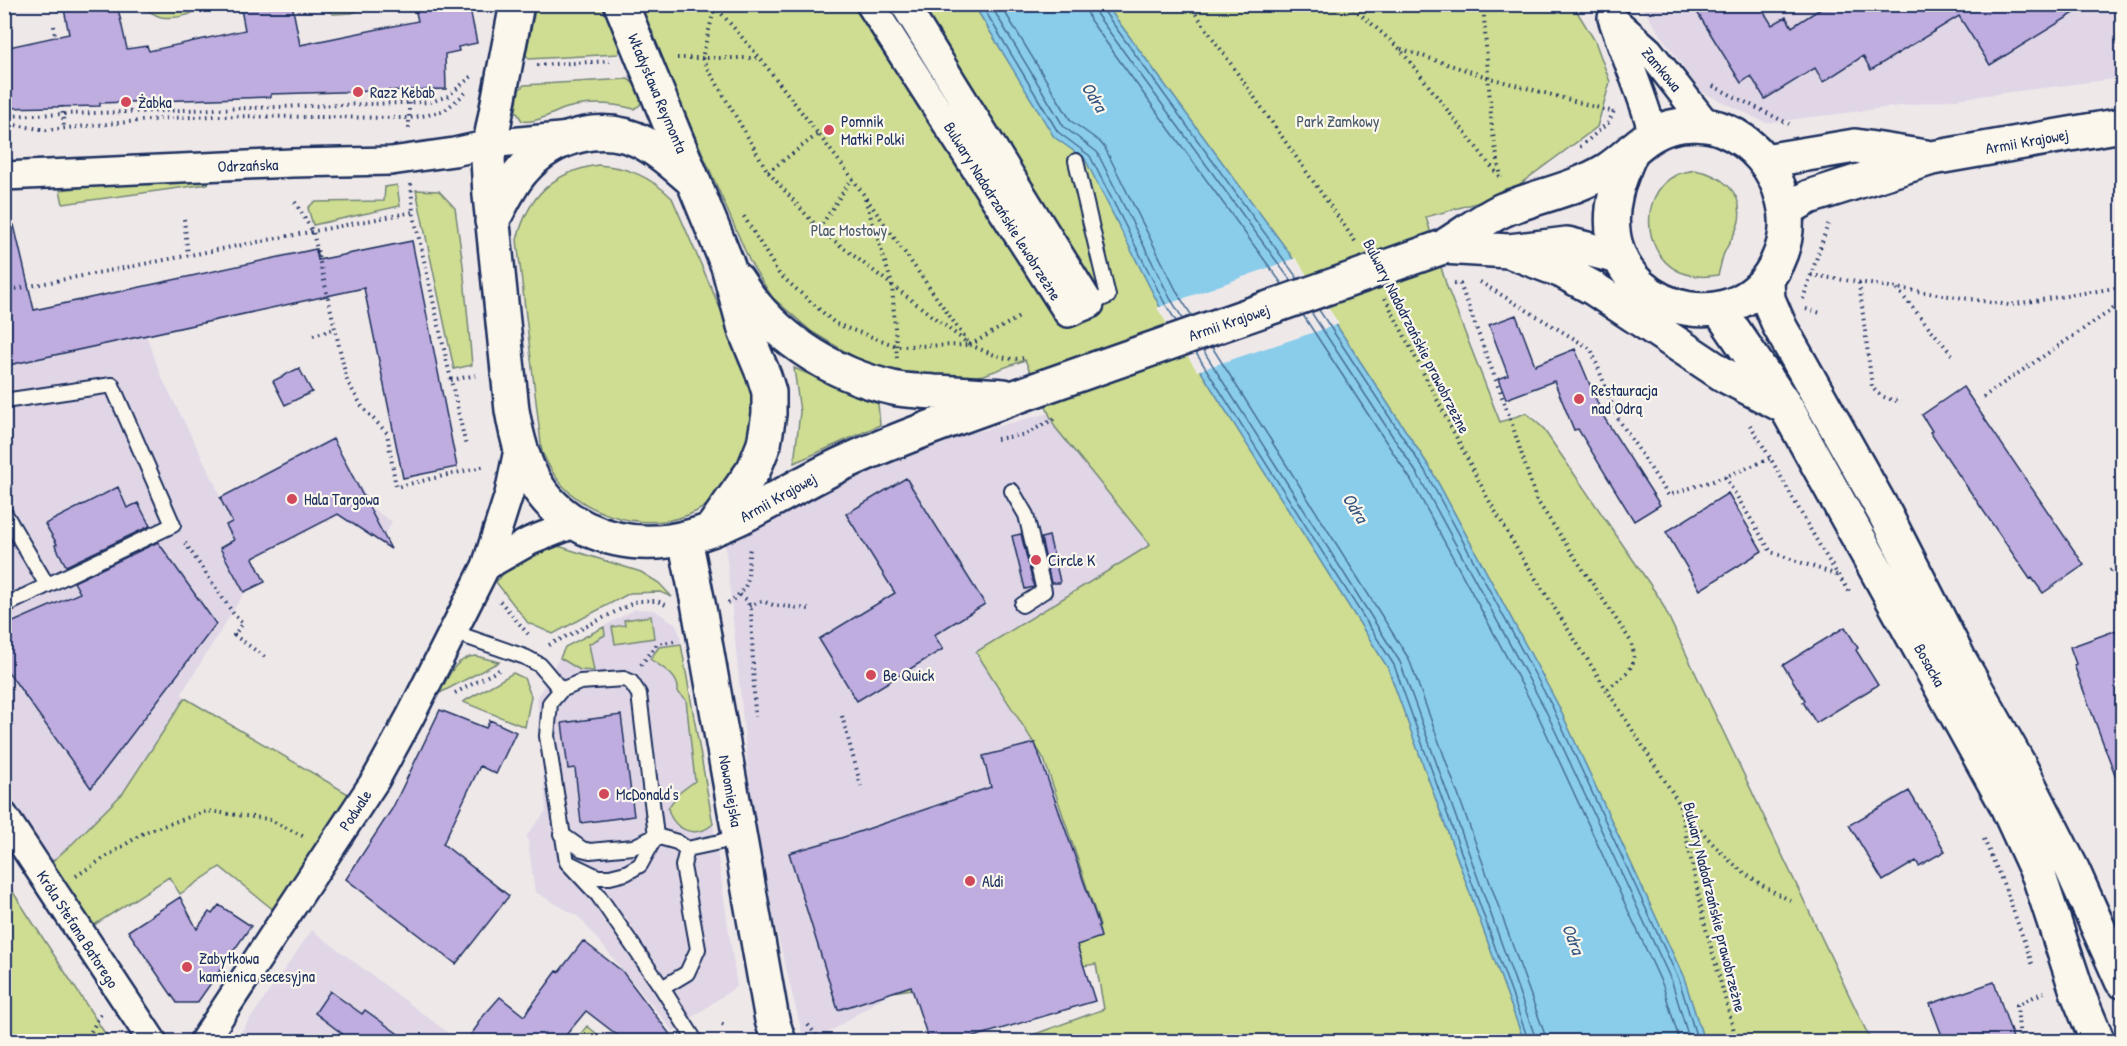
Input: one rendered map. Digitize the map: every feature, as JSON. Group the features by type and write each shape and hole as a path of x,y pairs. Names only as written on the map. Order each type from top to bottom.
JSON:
{"street":[{"path":"492,221 488,166 491,70 517,4"},
{"name":"Władysława Reymonta","path":"621,4 728,266"},
{"name":"Bulwary Nadodrzańskie lewobrzeżne","path":"870,4 1068,313 1090,304 904,4"},
{"name":"Zamkowa","path":"1608,11 1639,87 1642,142"},
{"name":"Zamkowa","path":"1608,11 1649,51 1707,125"},
{"path":"1687,124 1707,125 1740,138 1765,161 1775,176 1786,210 1786,225 1781,254 1767,282 1733,306 1696,310 1675,306 1657,299 1629,272 1620,257 1614,238 1614,201 1621,173 1642,142 1671,127 1687,124"},
{"name":"Armii Krajowej","path":"1786,210 1809,197 1932,158 2122,125"},
{"path":"490,144 609,133 642,141 657,150 694,182"},
{"path":"492,221 523,170 550,147 577,135"},
{"name":"Armii Krajowej","path":"492,221 512,410 519,445 529,473 553,507 576,523 605,536 626,541 652,543 697,535 735,520 863,454 1014,397 1443,247 1503,210 1575,185 1608,170 1642,142"},
{"name":"Odrzańska","path":"4,176 292,163 391,161 490,144"},
{"name":"Armii Krajowej","path":"1765,161 1855,146 1932,158"},
{"name":"Armii Krajowej","path":"1443,247 1509,251 1567,244 1620,257"},
{"path":"1509,251 1562,271 1593,288 1724,375 1786,407"},
{"path":"697,535 754,469 764,444 768,414 769,392 746,333 728,266"},
{"name":"Armii Krajowej","path":"728,266 753,302 788,338 839,369 865,380 894,388 1014,397"},
{"name":"Bosacka","path":"1767,282 1768,299 1780,327 1885,514 1959,657 2019,763 2072,869 2122,981"},
{"name":"Bosacka","path":"1719,309 1786,407 1927,659 2024,840 2039,876 2078,994 2098,1041"},
{"name":"Podwale","path":"203,1041 376,779 486,566 509,494 519,445"},
{"path":"486,566 530,541 576,523"},
{"name":"Nowomiejska","path":"697,535 739,835 772,1020 779,1041"},
{"name":"Króla Stefana Batorego","path":"4,816 153,1041"}],"lane":[{"path":"1077,161 1108,296 1090,304"},
{"path":"4,401 112,385 173,525 4,606"},
{"path":"1012,491 1026,515 1044,591 1022,604"},
{"path":"4,512 47,585"},
{"path":"453,632 525,657 540,665 561,690"},
{"path":"567,862 598,877 626,873 639,865 656,836 639,694 628,681 616,679 580,682 561,690 550,703 547,736 561,834 567,862 598,895 696,1041"},
{"path":"561,834 582,849 590,851 633,847 656,836 677,842 687,849 720,842 739,835"},
{"path":"662,988 687,973 698,949 684,866 687,849"}],"path":[{"name":"Bulwary Nadodrzańskie prawobrzeżne","path":"1189,4 1357,244 1362,255"},
{"path":"1350,5 1400,49 1502,179 1492,129 1483,4"},
{"path":"715,5 760,58 852,178 970,345"},
{"path":"715,5 702,58 768,172 819,229 970,345"},
{"path":"54,26 55,37"},
{"path":"1400,49 1490,78 1614,112"},
{"path":"4,116 431,102 448,96 491,70 644,58"},
{"path":"680,69 675,58 760,58"},
{"path":"1709,84 1792,125"},
{"path":"1577,149 1608,123 1622,94 1639,87"},
{"path":"4,126 15,125 46,130 214,116 409,118 428,116 446,110 472,88"},
{"path":"62,106 64,128"},
{"path":"768,172 818,134"},
{"path":"819,229 852,178"},
{"path":"863,193 892,284 898,375 894,388"},
{"path":"295,202 313,232 347,381 363,408 387,433 396,487 486,466"},
{"path":"739,205 779,274 836,324 897,346 970,345 1015,360 1033,356"},
{"path":"4,291 413,212 466,446"},
{"path":"184,219 188,255"},
{"path":"1802,315 1800,308 1829,221"},
{"path":"1811,275 2009,305 2122,287"},
{"path":"1480,282 1591,349 1617,417 1668,495 1725,477 1771,458"},
{"path":"1454,283 1460,284 1511,420 1536,499 1630,640 1633,648 1635,657 1630,670 1606,690"},
{"path":"1859,283 1872,386 1881,396 1901,402"},
{"path":"1896,289 1954,357"},
{"name":"Bulwary Nadodrzańskie prawobrzeżne","path":"1384,297 1487,497 1520,554 1679,803 1705,925 1737,1041"},
{"path":"1983,397 2122,303"},
{"path":"1800,308 1821,313"},
{"path":"970,345 1019,317"},
{"path":"314,335 335,329"},
{"path":"451,380 483,374"},
{"path":"1725,477 1771,552 1838,575"},
{"path":"173,525 235,616 243,623 234,635 265,657"},
{"path":"2110,571 2122,562"},
{"path":"740,595 747,600 749,606 755,717"},
{"path":"498,598 525,632 546,646"},
{"path":"452,695 638,601 657,601 677,610"},
{"path":"749,606 762,601 773,605 809,609"},
{"path":"628,681 657,644 683,640"},
{"path":"842,716 861,786"},
{"path":"1679,803 1718,850 1743,873 1765,888 1791,900"},
{"path":"95,864 145,832 207,811 268,819 301,834 329,852"},
{"path":"1984,838 2036,972"},
{"path":"2040,982 2048,1002"},
{"path":"2020,1041 2018,1005 2044,992"},
{"path":"85,1041 103,1011"},
{"path":"4,1025 7,1041"}],"shaded area":[{"path":"1640,5 2122,5 2122,78 1766,123 1700,91"},
{"path":"146,335 161,376 220,497 333,437 368,500 364,503 392,522 380,543 338,516 253,558 265,582 244,593 182,693 185,698 122,793 47,866 5,800 4,563 8,561 4,552 5,366"},
{"path":"1049,413 1055,427 1150,545 976,652 1042,759 1100,926 891,992 816,1041 804,1041 762,873 750,790 725,541 884,460 923,446"},
{"path":"636,609 654,610 676,624 680,636 713,824 737,986 673,1031 579,917 535,892 527,835 546,811 537,698 565,647"},
{"path":"312,930 459,1041 234,1042"}],"green space":[{"path":"139,5 202,5 194,12 172,18 158,16"},
{"path":"321,5 370,5 352,13 333,14"},
{"path":"536,5 602,5 620,50 618,54 529,59 526,55"},
{"name":"Plac Mostowy","path":"639,5 974,5 1054,136 1085,158 1159,305 1388,668 1524,1041 1016,1041 1104,1009 1096,964 891,992 1100,926 1044,759 976,652 1150,545 1055,427 1025,360 984,375 953,379 920,378 868,365 812,332 772,297 750,262"},
{"name":"Park Zamkowy","path":"1106,5 1573,5 1595,41 1610,82 1597,127 1505,195 1426,217 1447,287 1500,422 1526,413 1542,427 1660,599 1871,1041 1704,1041 1684,978 1557,703 1430,468 1287,250"},
{"path":"628,79 636,87 641,98 640,105 634,109 609,104 592,104 567,108 539,119 527,121 522,121 516,111 519,90 524,85"},
{"path":"598,165 638,174 656,184 672,198 754,386 752,429 744,459 728,482 704,507 669,520 650,522 631,520 594,509 560,483 542,452 517,240 528,211 545,189 568,173"},
{"path":"1694,170 1713,175 1721,180 1734,193 1738,201 1739,221 1723,256 1718,275 1686,274 1672,267 1653,243 1650,212 1655,197 1663,185 1678,174"},
{"path":"207,173 212,179 208,184 63,204 60,190"},
{"path":"397,185 400,206 313,225 308,208 314,202 384,201 385,187"},
{"path":"416,190 439,191 455,208 463,265 472,365 454,369"},
{"path":"794,368 878,404 880,425 794,463 800,412"},
{"path":"558,546 641,572 659,583 672,597 660,592 630,593 553,634 528,623 496,582 509,569 532,553"},
{"path":"651,616 654,638 615,644 612,627 625,625 624,620"},
{"path":"604,627 605,635 589,644 594,671 580,670 560,658 565,647"},
{"path":"681,644 713,824 706,829 692,832 679,827 674,822 668,808 679,793 695,781 686,700 678,692 678,686 673,677 650,659 659,647"},
{"path":"476,656 499,662 440,693 457,664"},
{"path":"513,673 524,678 531,696 525,727 463,702"},
{"path":"185,698 350,795 275,911 220,867 180,894 169,877 88,929 47,866 123,793"},
{"path":"5,880 110,1041 5,1041"},
{"path":"587,1026 606,1041 575,1041"}],"water":[{"name":"Odra","path":"974,5 1106,5 1287,250 1430,468 1557,703 1684,978 1704,1041 1524,1041 1388,668 1159,305 1085,159 1054,137"}],"pier":[{"path":"1296,258 1339,324 1197,371 1157,308"}],"building":[{"path":"63,4 117,4 127,49 147,46 149,51 245,30 240,4 292,4 300,45 418,21 414,4 469,4 477,43 458,47 459,51 445,54 446,89 271,94 271,97 100,103 100,106 4,108 4,48 69,34"},
{"path":"1692,4 1759,4 1772,25 1786,17 1792,27 1828,4 2089,4 1990,65 1959,16 1871,70 1863,56 1823,82 1815,68 1765,99 1751,76 1741,83"},
{"path":"14,225 34,310 316,249 318,260 412,241 457,467 403,478 364,288 4,366 4,226"},
{"path":"1516,315 1535,365 1575,349 1603,416 1660,505 1634,521 1578,429 1574,430 1554,381 1506,399 1498,379 1508,375 1489,325"},
{"path":"299,368 312,392 285,405 273,381"},
{"path":"1963,387 2084,565 2043,593 2032,578 2030,579 1950,462 1930,432 1932,431 1922,415"},
{"path":"333,439 391,549 338,514 253,558 265,582 244,592 220,548 234,540 226,525 232,522 220,498"},
{"path":"906,478 985,604 934,635 943,649 857,701 819,639 895,593 846,514"},
{"path":"118,487 127,508 138,503 150,526 66,566 45,524"},
{"path":"1728,493 1762,551 1700,590 1666,532"},
{"path":"1021,534 1034,587 1025,589 1012,536"},
{"path":"1049,536 1060,583 1051,583 1041,538"},
{"path":"158,542 216,624 91,788 4,666 4,626 80,593 74,582"},
{"path":"1845,627 1858,648 1856,650 1878,685 1816,723 1803,702 1805,700 1783,665"},
{"path":"2117,630 2122,645 2122,787 2120,788 2074,665 2076,664 2070,647"},
{"path":"440,710 486,728 490,720 516,732 496,774 480,766 443,844 509,896 456,964 346,879 392,809"},
{"name":"McDonald's","path":"621,715 634,816 581,823 575,768 568,769 562,723"},
{"name":"Aldi","path":"1035,743 1099,925 1101,937 1077,945 1095,1001 960,1041 929,1041 911,986 838,1010 789,853 841,838 991,787 983,756"},
{"path":"1909,791 1945,851 1919,866 1916,861 1883,881 1849,825"},
{"name":"Zabytkowa kamienica secesyjna","path":"180,897 197,929 209,912 212,914 219,905 251,926 197,1003 177,1003 128,931"},
{"path":"583,941 622,971 675,1041 625,1041 586,1011 561,1041 466,1041 478,1022 500,997 524,1016 557,971 559,972"},
{"path":"1994,982 2014,1041 1944,1041 1930,1004"},
{"path":"330,991 362,1014 365,1010 408,1041 352,1041 315,1013"}],"place":[{"name":"Razz Kebab","path":"358,92"},
{"name":"Żabka","path":"126,102"},
{"name":"Pomnik Matki Polki","path":"829,130"},
{"name":"Restauracja nad Odrą","path":"1579,399"},
{"name":"Hala Targowa","path":"292,499"},
{"name":"Circle K","path":"1036,560"},
{"name":"Be Quick","path":"871,675"},
{"name":"McDonald's","path":"604,794"},
{"name":"Aldi","path":"970,881"},
{"name":"Zabytkowa kamienica secesyjna","path":"187,967"}]}
